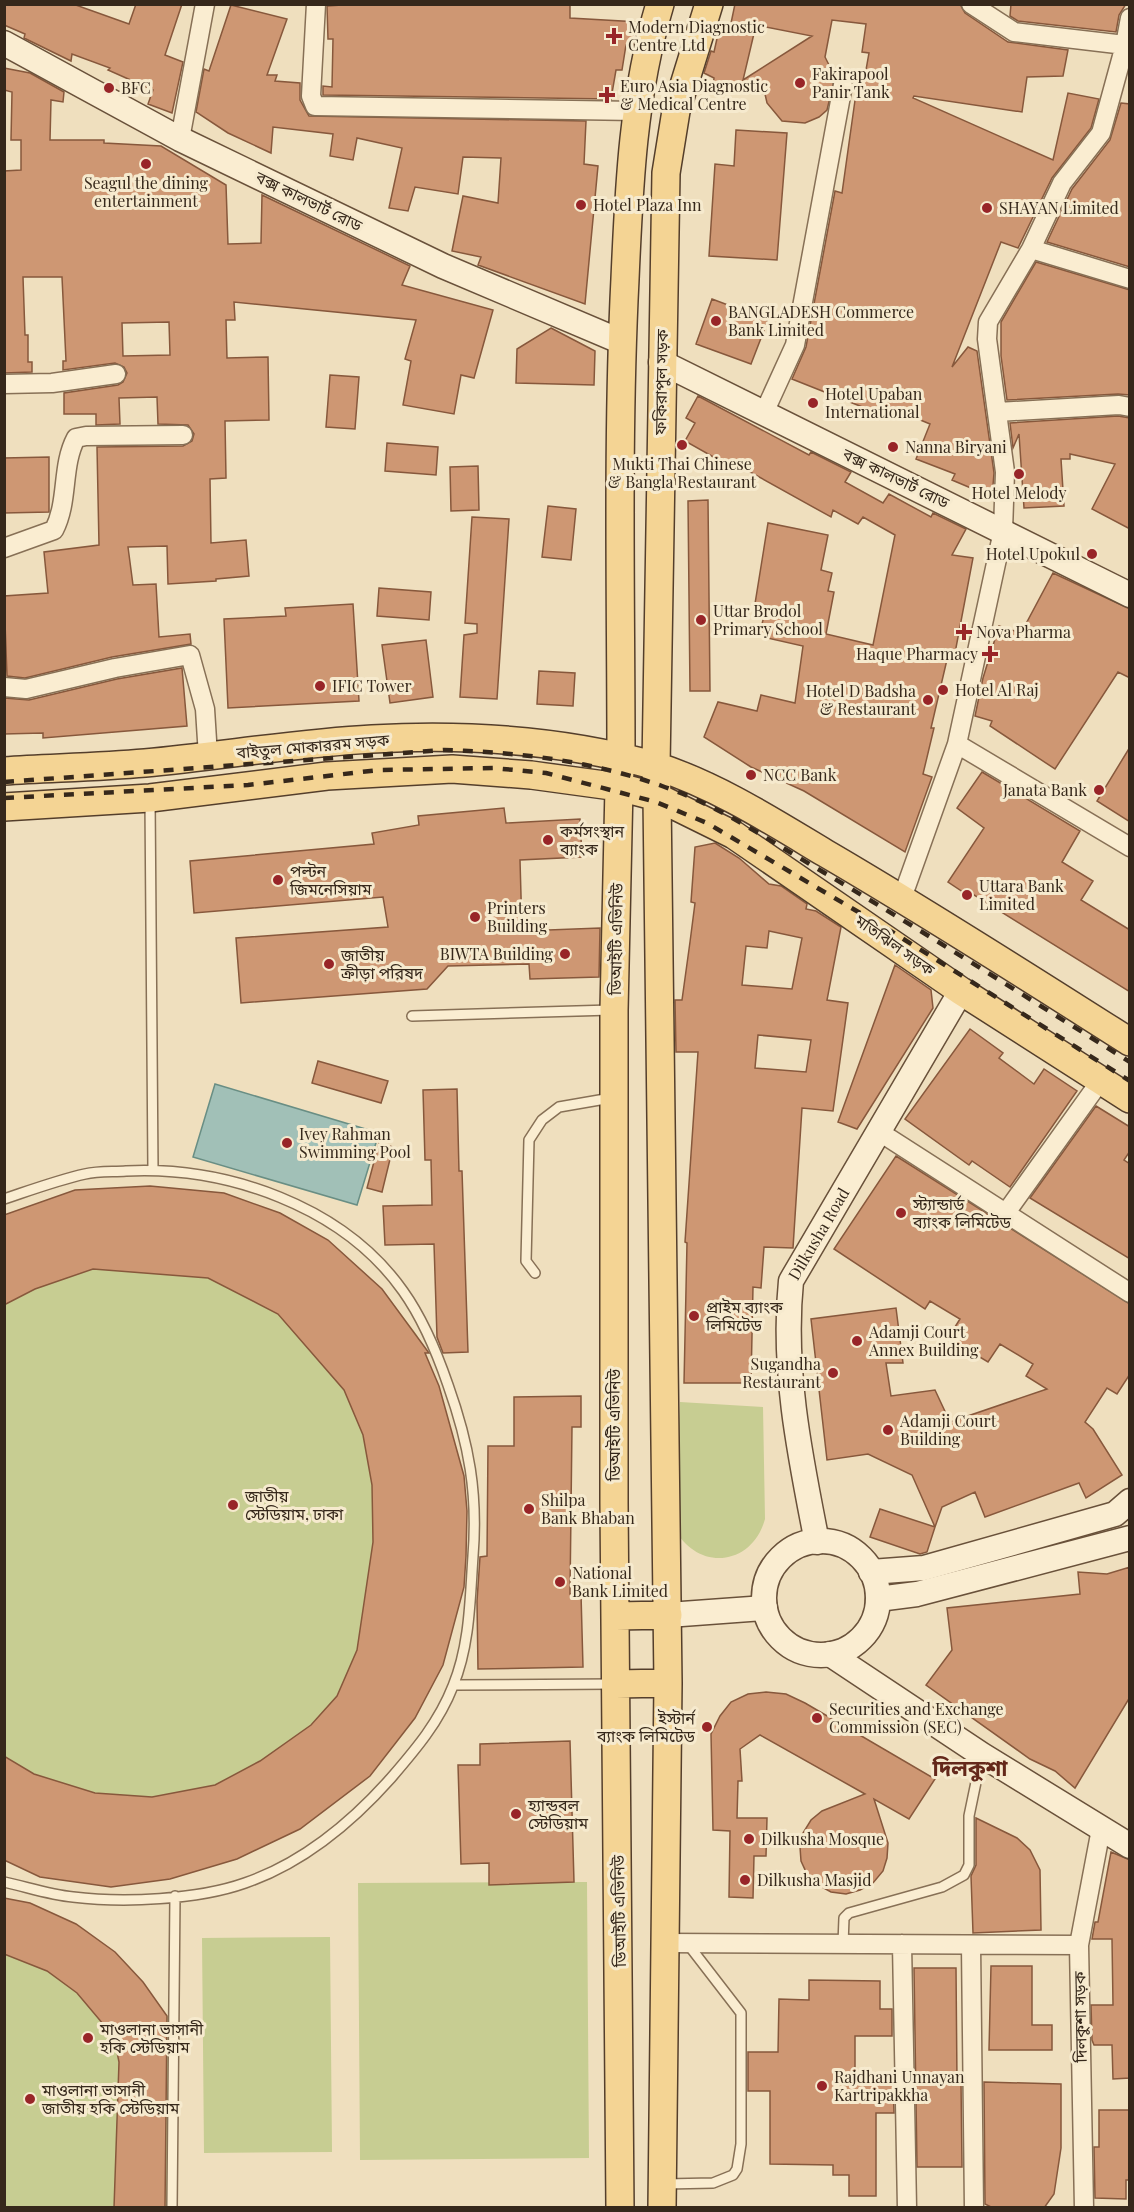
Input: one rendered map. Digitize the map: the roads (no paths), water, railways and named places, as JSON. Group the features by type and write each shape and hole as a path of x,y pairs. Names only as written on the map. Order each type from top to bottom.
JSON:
{"main road":[{"path":"621,756 622,342 630,156 646,55 660,4"},
{"name":"ফকিরাপুল সড়ক","path":"657,797 666,173 676,111 709,4"},
{"name":"বাইতুল মোকাররম সড়ক","path":"4,771 208,756 370,739 431,738 517,741 621,756 656,766"},
{"name":"ডিআইটি এভিনিউ","path":"620,2208 615,1616 614,1010 621,756"},
{"path":"656,766 691,778 732,798 902,898 1128,1038"},
{"name":"বাইতুল মোকাররম সড়ক","path":"4,807 150,798 327,776 452,770 531,775 620,787 657,797"},
{"path":"657,797 668,1683 676,1943 663,2196"},
{"name":"মতিঝিল সড়ক","path":"657,797 734,835 961,991 1130,1099"},
{"path":"615,1616 668,1615"},
{"path":"616,1684 668,1683"}],"street":[{"path":"180,138 205,4"},
{"path":"316,4 311,96 315,106 636,111"},
{"path":"971,4 1014,32 1125,45"},
{"path":"902,898 957,744 1003,531 1005,472 987,339 988,322 1031,249 1062,183 1101,133 1130,18"},
{"name":"বক্স কালভার্ট রোড","path":"4,43 180,138 443,266 622,342"},
{"path":"764,413 795,345 843,85"},
{"path":"1031,249 1130,279"},
{"name":"বক্স কালভার্ট রোড","path":"662,362 1130,595"},
{"path":"4,384 52,383 116,374"},
{"path":"998,412 1130,407"},
{"path":"4,548 54,530 62,515 70,448 76,438 86,435 183,435"},
{"path":"4,687 26,689 115,668 190,655 205,709 208,756"},
{"path":"957,744 1130,847"},
{"name":"Dilkusha Road","path":"817,1542 796,1438 787,1324 791,1281 961,991"},
{"path":"1005,1214 1101,1080"},
{"path":"878,1131 1130,1293"},
{"path":"871,1572 924,1568 1125,1514"},
{"path":"878,1599 917,1594 1130,1538"},
{"path":"817,1542 833,1543 861,1558 871,1572 878,1599 876,1615 869,1629 859,1641 845,1650 830,1654 812,1654 795,1649 781,1639 770,1625 765,1608 764,1589 770,1571 782,1556 798,1546 817,1542"},
{"path":"668,1615 765,1608"},
{"path":"830,1654 982,1755 1130,1846"},
{"name":"দিলকুশা সড়ক","path":"1084,2208 1079,1944 1101,1829"},
{"path":"676,1943 1079,1944"},
{"path":"902,1944 908,2208"},
{"path":"971,1945 974,2208"}],"lane":[{"path":"150,798 153,1170"},
{"path":"412,1016 614,1010"},
{"path":"535,1273 526,1261 529,1140 542,1120 559,1107 614,1097"},
{"path":"4,1199 87,1174 153,1170 196,1173 296,1204 354,1240 403,1290 418,1315 442,1367 457,1410 470,1456 476,1503 467,1634 454,1685 426,1738 349,1822 302,1856 245,1883 176,1896 127,1900 70,1897 4,1882"},
{"path":"454,1685 616,1684"},
{"path":"843,1944 844,1918 849,1913 942,1887 964,1875 969,1865 969,1816 982,1755"},
{"path":"172,2208 176,1896"},
{"path":"663,2196 714,2183 733,2175 737,2169 741,2144 741,2013 676,1943"}],"water":[{"path":"215,1084 379,1133 357,1205 193,1157"}],"railway":[{"path":"4,782 444,750 554,759 609,770 683,794 742,823 1130,1062"},
{"path":"4,798 248,785 379,770 493,768 546,773 656,802 707,823 889,930 1130,1081"}],"place":[{"name":"Modern Diagnostic Centre Ltd","path":"614,36"},
{"name":"Fakirapool Panir Tank","path":"800,83"},
{"name":"BFC","path":"109,88"},
{"name":"Euro Asia Diagnostic & Medical Centre","path":"607,95"},
{"name":"Seagul the dining entertainment","path":"146,164"},
{"name":"Hotel Plaza Inn","path":"581,205"},
{"name":"SHAYAN Limited","path":"987,208"},
{"name":"BANGLADESH Commerce Bank Limited","path":"716,321"},
{"name":"Hotel Upaban International","path":"813,403"},
{"name":"Mukti Thai Chinese & Bangla Restaurant","path":"682,445"},
{"name":"Nanna Biryani","path":"893,447"},
{"name":"Hotel Melody","path":"1019,474"},
{"name":"Hotel Upokul","path":"1092,554"},
{"name":"Uttar Brodol Primary School","path":"701,620"},
{"name":"Nova Pharma","path":"964,632"},
{"name":"Haque Pharmacy","path":"990,654"},
{"name":"IFIC Tower","path":"320,686"},
{"name":"Hotel Al Raj","path":"943,690"},
{"name":"Hotel D Badsha & Restaurant","path":"928,700"},
{"name":"NCC Bank","path":"751,775"},
{"name":"Janata Bank","path":"1099,790"},
{"name":"কর্মসংস্থান ব্যাংক","path":"548,840"},
{"name":"পল্টন জিমনেসিয়াম","path":"278,880"},
{"name":"Uttara Bank Limited","path":"967,895"},
{"name":"Printers Building","path":"475,917"},
{"name":"BIWTA Building","path":"565,954"},
{"name":"জাতীয় ক্রীড়া পরিষদ","path":"329,964"},
{"name":"Ivey Rahman Swimming Pool","path":"287,1143"},
{"name":"স্ট্যান্ডার্ড ব্যাংক লিমিটেড","path":"901,1213"},
{"name":"প্রাইম ব্যাংক লিমিটেড","path":"694,1316"},
{"name":"Adamji Court Annex Building","path":"857,1341"},
{"name":"Sugandha Restaurant","path":"833,1373"},
{"name":"Adamji Court Building","path":"888,1430"},
{"name":"জাতীয় স্টেডিয়াম, ঢাকা","path":"233,1505"},
{"name":"Shilpa Bank Bhaban","path":"529,1509"},
{"name":"National Bank Limited","path":"560,1582"},
{"name":"Securities and Exchange Commission (SEC)","path":"817,1718"},
{"name":"ইস্টার্ন ব্যাংক লিমিটেড","path":"707,1727"},
{"name":"হ্যান্ডবল স্টেডিয়াম","path":"516,1814"},
{"name":"Dilkusha Mosque","path":"749,1839"},
{"name":"Dilkusha Masjid","path":"745,1880"},
{"name":"মাওলানা ভাসানী হকি স্টেডিয়াম","path":"88,2038"},
{"name":"Rajdhani Unnayan Kartripakkha","path":"822,2086"},
{"name":"মাওলানা ভাসানী জাতীয় হকি স্টেডিয়াম","path":"30,2099"}],"district":[{"name":"দিলকুশা","path":"970,1768"}]}
